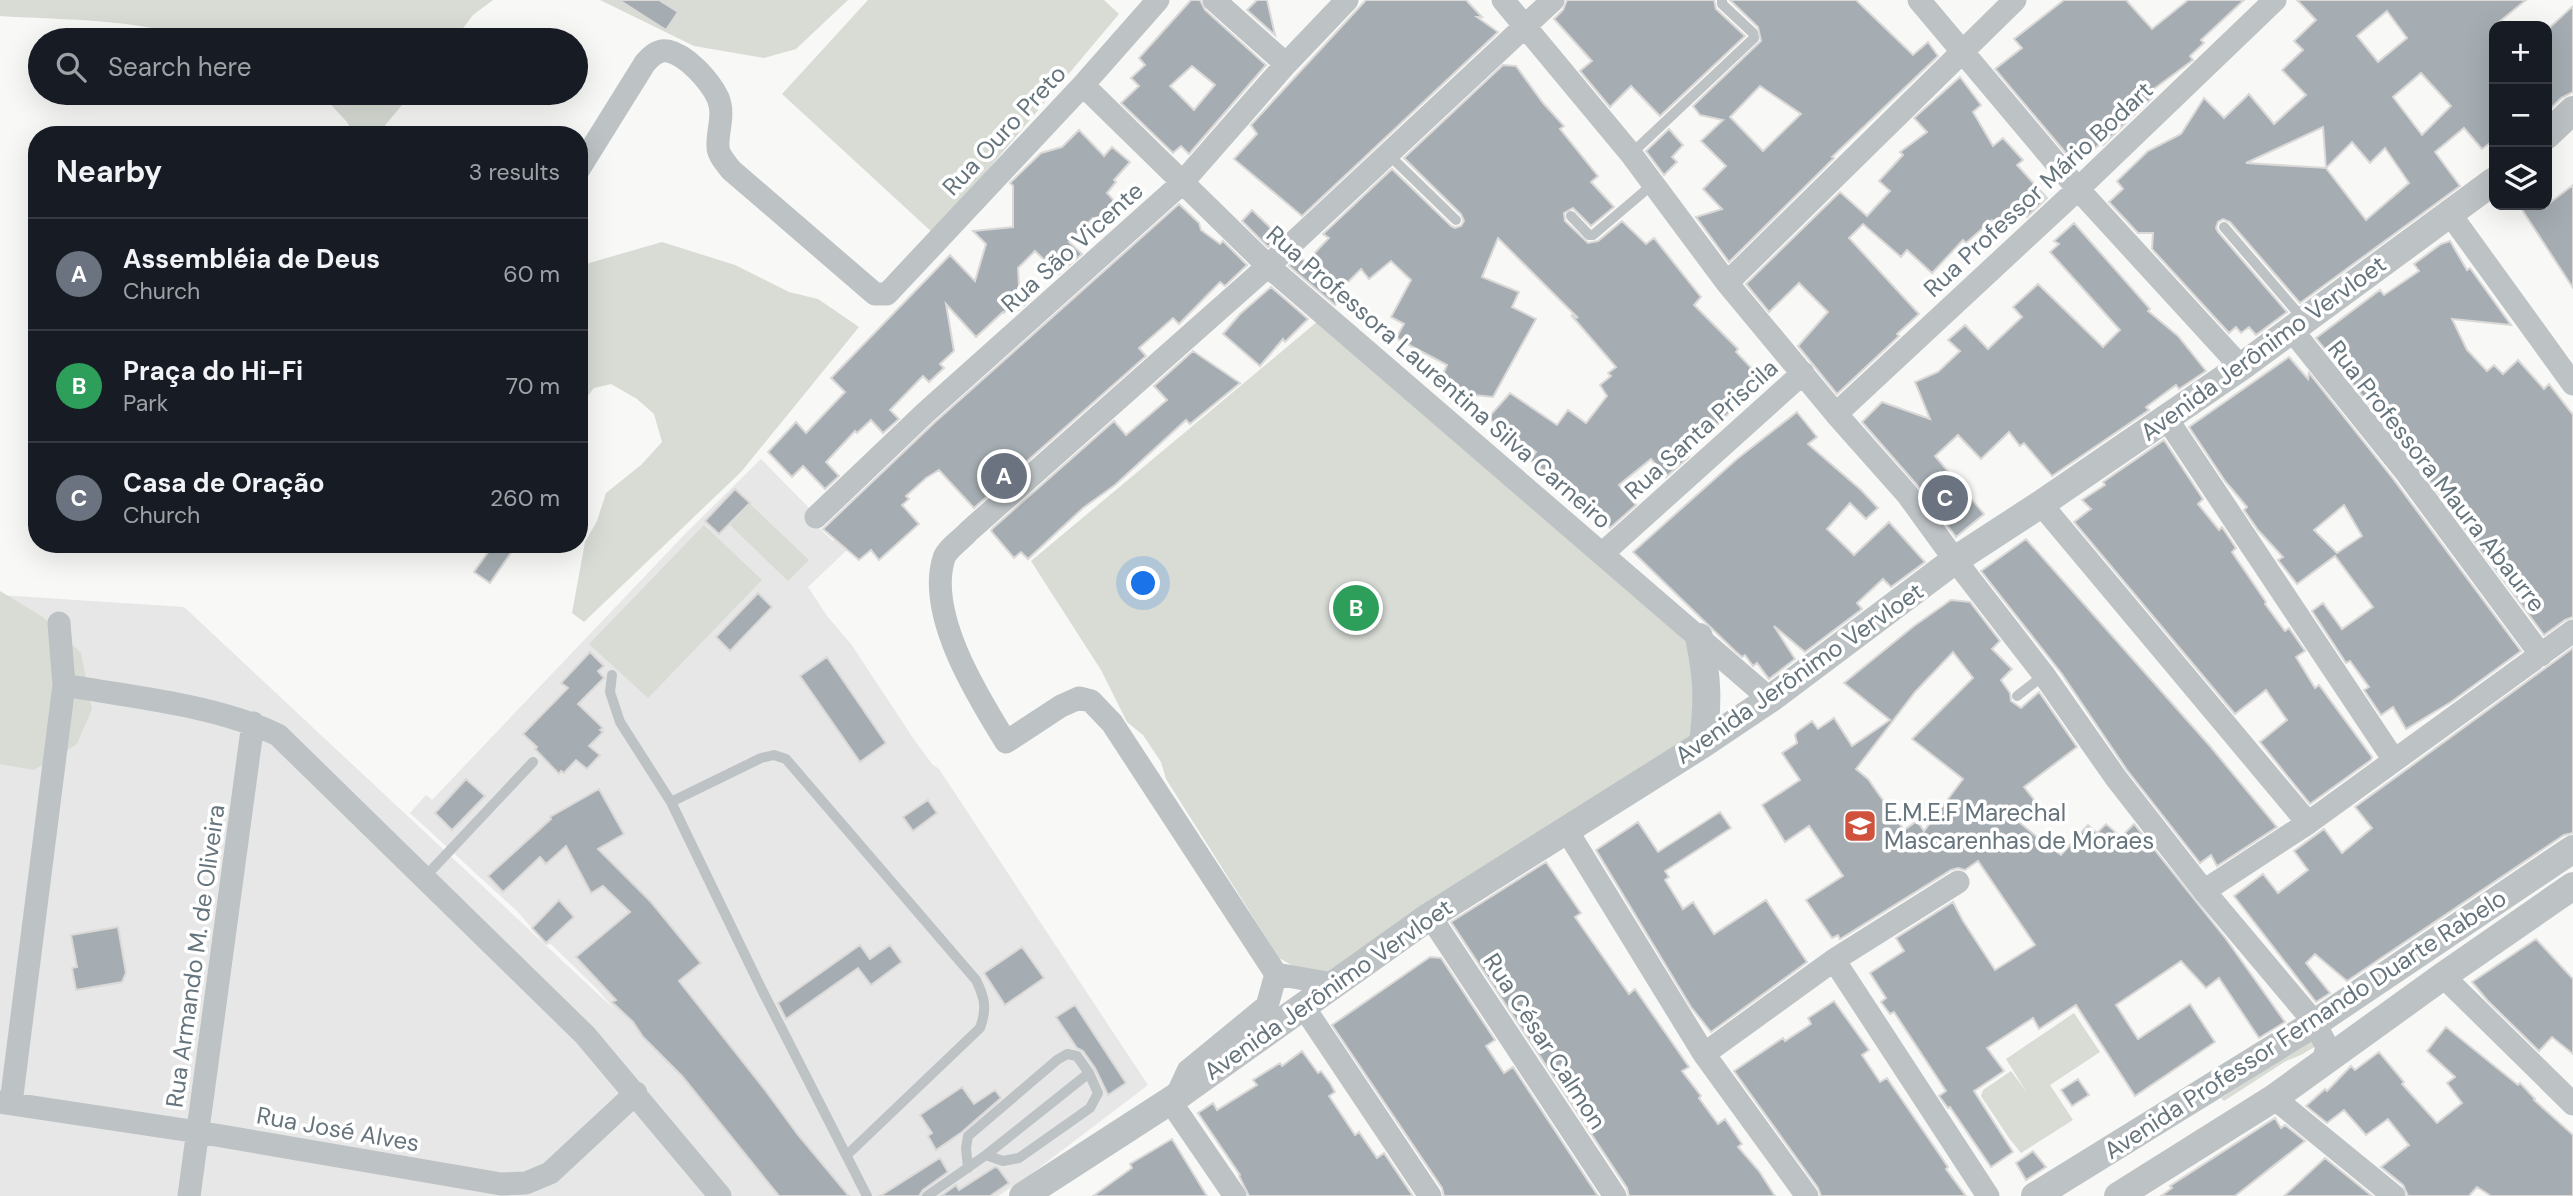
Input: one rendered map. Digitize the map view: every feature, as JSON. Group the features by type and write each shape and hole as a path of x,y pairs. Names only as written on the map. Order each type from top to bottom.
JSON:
{"street":[{"name":"Rua Ouro Preto","path":"588,155 645,63 654,53 666,50 680,57 710,85 719,100 722,116 718,148 731,170 875,295 887,294 1083,85 1158,0"},
{"path":"1214,0 1286,64"},
{"name":"Rua São Vicente","path":"816,517 925,413 1181,184 1286,64 1347,0"},
{"path":"1503,0 1631,154 1727,284 1836,414 1908,494 2044,676 2116,778 2204,891 2315,1023 2327,1047 2323,1062"},
{"path":"1333,984 1276,974 1112,723 1091,702 1079,698 1061,706 1006,743 951,640 941,583 944,556 1268,266 1553,0"},
{"path":"1919,0 2078,189 2241,367"},
{"path":"1727,284 2015,0"},
{"name":"Rua Professor Mário Bodart","path":"1836,414 2078,189 2275,0"},
{"name":"Rua Professora Laurentina Silva Carneiro","path":"1083,85 1181,184 1268,266 1770,699"},
{"path":"2552,130 2573,110"},
{"name":"Avenida Jerônimo Vervloet","path":"1033,1193 1173,1099 1430,916 1770,699 1955,560 2241,367 2489,185"},
{"path":"2450,214 2573,384"},
{"name":"Rua Professora Maura Abaurre","path":"2297,324 2541,655"},
{"name":"Rua Santa Priscila","path":"1603,553 1803,373"},
{"path":"2167,418 2394,760"},
{"path":"2040,505 2308,822"},
{"path":"5,1103 64,685 59,623"},
{"path":"2204,891 2308,822 2573,631"},
{"path":"1699,637 1708,692 1703,744"},
{"path":"64,685 218,714 253,723 278,735 585,1035 720,1196"},
{"name":"Rua Armando M. de Oliveira","path":"188,1196 253,723"},
{"path":"1566,829 1704,1054 1807,1196"},
{"name":"Avenida Professor Fernando Duarte Rabelo","path":"2035,1196 2315,1023 2573,849"},
{"path":"1704,1054 1834,960 1958,881"},
{"name":"Avenida Professor Fernando Duarte Rabelo","path":"2118,1196 2274,1098 2443,976 2573,887"},
{"name":"Rua César Calmon","path":"1430,916 1615,1196"},
{"path":"1834,960 1988,1196"},
{"path":"1235,1196 1173,1099 1188,1071 1267,1006 1276,974"},
{"path":"2443,976 2573,1104"},
{"path":"1303,1006 1430,1196"},
{"name":"Rua José Alves","path":"5,1103 198,1132 501,1184 526,1183 550,1172 636,1093"},
{"path":"2274,1098 2394,1196"}],"lane":[{"path":"1631,154 1754,38 1753,33 1722,4 1722,0"},
{"path":"1389,155 1456,220"},
{"path":"1571,216 1593,235 1653,184"},
{"path":"2224,227 2297,324"},
{"path":"612,675 610,692 620,722 671,802 761,988 848,1154 867,1196"},
{"path":"2017,696 2044,676"},
{"path":"671,802 761,758 774,755 786,759 976,980 984,995 986,1012 980,1028 848,1154"},
{"path":"424,878 533,762"},
{"path":"968,1168 968,1136 1057,1060 1067,1054 1077,1056 1098,1093 1090,1108 1019,1158 1003,1161 986,1155"},
{"path":"927,1196 986,1155 1088,1073"}],"shaded area":[{"path":"0,0 493,0 473,15 463,28 149,28 0,16"},
{"path":"600,0 848,0 796,49 764,58 694,46"},
{"path":"868,0 1104,0 1119,14 934,234 782,94"},
{"path":"331,105 402,105 384,126 349,126"},
{"path":"662,242 735,265 789,292 818,299 859,327 741,472 584,622 572,613 583,553 588,553 588,537 597,521 606,493 641,465 662,442 654,414 637,399 611,384 594,388 588,396 588,263"},
{"path":"1318,321 1499,465 1700,655 1700,731 1331,973 1302,971 1279,958 1166,779 1161,762 1143,735 1127,722 1101,670 1031,561"},
{"path":"761,459 811,510 818,527 833,541 838,536 849,548 808,587 827,616 851,644 915,741 939,769 1148,1085 998,1196 0,1196 0,595 184,607 615,1010 551,944 546,945 518,912 410,813 426,795 432,800 685,534"},
{"path":"750,504 809,560 788,581 730,525"},
{"path":"704,525 762,580 648,698 589,644"},
{"path":"0,591 43,617 81,653 92,709 77,744 34,770 0,764"},
{"path":"2074,1013 2100,1052 2050,1085 2073,1120 2021,1153 1981,1096 1983,1090 2011,1071 2026,1091 2006,1059"},
{"path":"2312,1040 2316,1046 2286,1061 2224,1101 2221,1098"}],"building":[{"path":"619,0 659,0 678,12 666,30"},
{"path":"1191,0 1200,0 1205,10 1266,65 1189,154 1181,146 1173,153 1121,103 1139,86 1131,78 1145,65 1139,58","holes":["1192,66 1215,85 1194,110 1170,86"]},
{"path":"1257,0 1267,0 1275,35 1247,10"},
{"path":"1366,0 1466,0 1482,17 1477,17 1498,32 1302,216 1234,159 1257,134 1251,125"},
{"path":"1567,0 1714,0 1716,9 1745,36 1660,116 1631,86 1610,107 1580,71 1592,61 1554,19 1563,10"},
{"path":"1730,0 1856,0 1913,55 1928,42 1938,56 1832,157 1834,158 1729,262 1696,217 1722,209 1703,189 1726,166 1701,141 1723,120 1700,115 1693,106 1761,41 1758,27","holes":["1760,86 1801,114 1763,151 1730,117"]},
{"path":"2064,0 2126,0 2152,29 2188,0 2244,0 2201,40 2204,43 2190,56 2193,60 2151,91 2155,95 2103,145 2101,143 2076,165 1995,69 2022,48 2014,39"},
{"path":"2297,0 2526,0 2500,21 2489,21 2489,144 2482,149 2464,128 2435,152 2460,186 2300,303 2230,222 2223,219 2218,222 2218,232 2287,312 2256,335 2249,327 2241,333 2236,327 2229,333 2152,249 2153,233 2138,233 2109,202 2123,189 2117,181 2148,151 2181,134 2204,98 2224,118 2249,94 2274,124 2306,95 2282,70 2303,50 2294,41 2316,20","holes":["2387,11 2407,38 2378,62 2357,36","2421,73 2451,106 2422,135 2393,97","2323,127 2326,168 2246,163","2352,142 2370,163 2385,148 2409,183 2366,220 2326,168"]},
{"path":"2573,6 2573,92 2552,107 2552,84 2552,25"},
{"path":"1503,65 1516,66 1564,126 1560,129 1598,176 1591,182 1614,207 1591,226 1573,208 1564,213 1565,221 1588,243 1598,241 1622,221 1646,244 1654,238 1701,297 1694,305 1738,349 1736,352 1759,376 1729,408 1732,410 1717,425 1714,421 1685,452 1689,457 1666,477 1651,459 1619,485 1636,505 1610,528 1596,510 1587,519 1554,487 1558,482 1530,460 1536,452 1488,418 1510,393 1557,425 1568,410 1586,423 1607,396 1600,385 1611,376 1608,373 1616,367 1571,315 1578,318 1498,238 1482,277 1519,292 1512,307 1536,319 1493,397 1454,393 1441,379 1447,365 1396,338 1404,324 1391,317 1411,280 1391,261 1369,279 1361,269 1337,293 1342,299 1335,305 1289,266 1299,256 1306,262 1329,238 1323,234 1392,169 1451,226 1461,226 1464,221 1461,214 1404,158"},
{"path":"1960,77 1981,105 1973,112 1993,146 2003,138 2023,160 2017,165 2047,198 2027,217 2020,208 1999,226 1992,220 1966,243 1963,240 1932,273 1907,250 1901,257 1863,224 1849,238 1919,314 1837,394 1798,346 1828,312 1799,283 1769,312 1746,284 1840,192 1867,216 1890,191 1879,181 1903,155 1900,152 1927,132 1914,118"},
{"path":"1669,129 1683,145 1672,157 1677,162 1664,175 1646,151"},
{"path":"1079,130 1104,156 1112,147 1130,162 1114,180 1116,182 1107,193 1117,204 1096,222 1093,218 1069,242 1082,254 1059,274 1035,251 1018,268 1019,286 1031,299 1019,310 1013,305 976,337 946,304 954,351 940,364 944,368 929,382 923,376 890,410 899,419 883,433 871,420 857,433 855,431 826,462 839,476 825,489 803,466 792,477 768,452 796,422 806,433 845,392 831,378 950,255 975,281 986,244 973,231 1013,227 1013,186 1010,183 1041,153 1062,147"},
{"path":"2573,185 2573,288 2522,210 2552,210 2552,201"},
{"path":"1179,204 1199,223 1201,230 1220,244 1223,241 1247,265 1225,286 1220,282 1179,324 1173,318 1139,348 1146,356 974,508 939,470 906,496 909,499 902,505 919,524 879,560 871,550 859,560 823,529 934,423"},
{"path":"1252,210 1279,236 1268,247 1242,221"},
{"path":"2074,223 2150,309 2148,311 2178,336 2206,371 2179,389 2176,385 2146,407 2149,410 2052,476 2024,443 2020,446 2009,432 1981,459 1958,435 1935,456 1984,514 1956,537 1917,485 1862,422 1882,402 1930,419 1915,382 1938,372 1960,351 1948,340 1965,325 1988,349 2022,317 2013,307 2038,284 2103,347 2120,330 2050,252 2059,244 2054,241"},
{"path":"2450,241 2467,270 2470,268 2511,325 2452,319 2467,350 2487,371 2494,365 2503,374 2518,360 2544,389 2549,384 2573,415 2573,617 2544,635 2416,463 2316,338 2380,290 2384,295 2419,271 2414,264 2441,244"},
{"path":"1271,287 1308,319 1285,342 1283,339 1260,366 1223,334 1240,314"},
{"path":"1193,351 1240,383 1190,424 1186,420 1028,559 1021,552 1014,558 991,531 993,528 1114,421 1126,435 1167,400 1154,386"},
{"path":"2289,357 2308,379 2309,373 2394,480 2521,651 2451,702 2406,729 2393,707 2381,715 2364,690 2369,687 2350,661 2346,663 2312,611 2323,603 2342,629 2373,607 2335,556 2297,584 2278,560 2283,557 2258,530 2244,510 2247,507 2225,481 2189,427","holes":["2344,505 2362,536 2337,553 2314,530"]},
{"path":"1797,412 1817,437 1808,444 1878,508 1866,519 1850,503 1827,529 1854,555 1889,522 1925,562 1891,587 1883,579 1857,603 1862,609 1805,652 1774,626 1795,659 1769,679 1757,663 1753,666 1745,655 1742,657 1735,651 1633,552 1737,459"},
{"path":"2164,440 2203,499 2198,504 2219,530 2222,527 2236,548 2232,552 2265,604 2285,631 2289,628 2305,651 2296,657 2315,688 2319,685 2372,757 2310,804 2260,742 2287,720 2266,690 2235,714 2074,522 2091,509 2082,500 2105,485 2103,482"},
{"path":"735,489 750,503 719,534 705,521"},
{"path":"2026,539 2209,745 2277,827 2217,866 2211,855 2200,863 2127,770 2062,674 1981,571"},
{"path":"488,553 511,553 490,583 474,572"},
{"path":"758,593 772,607 730,651 716,637"},
{"path":"1951,600 1970,602 2000,641 1992,649 2012,669 2001,680 2010,693 2011,701 2021,708 2039,692 2077,747 2024,787 2039,806 2019,822 2037,837 2046,852 2052,848 2061,855 2088,825 2097,833 2106,824 2121,837 2134,824 2226,939 2285,1022 2259,1038 2219,978 2206,988 2181,961 2116,1005 2138,1039 2190,1004 2215,1042 2135,1096 2076,1005 2039,1029 2033,1018 1987,1048 2004,1071 1974,1091 2013,1152 1991,1167 1950,1107 1948,1108 1939,1096 1946,1091 1894,1012 1890,1014 1881,1002 1886,998 1870,973 1904,951 1896,938 1953,902 1995,970 2035,945 1978,861 1965,870 1951,870 1840,939 1838,935 1832,938 1806,900 1843,876 1809,826 1785,842 1762,805 1800,780 1782,753 1797,743 1797,732 1812,721 1818,729 1834,718 1852,746 1890,720 1844,683 1914,626","holes":["1953,652 1973,678 1912,739 1963,779 1924,831 1917,821 1904,830 1868,779 1856,769 1915,692"]},
{"path":"2573,648 2573,833 2564,835 2347,981 2315,954 2306,963 2330,993 2316,1002 2234,896 2263,874 2278,893 2308,870 2294,851 2324,829 2342,853 2372,828 2355,807"},
{"path":"590,652 604,666 598,671 604,678 578,704 603,728 600,730 603,732 589,746 600,755 587,769 576,760 564,773 561,771 559,774 523,734 568,688 561,683"},
{"path":"827,657 886,743 860,762 800,676"},
{"path":"466,779 485,796 452,830 435,813"},
{"path":"599,789 624,834 598,849 651,902 701,963 679,981 798,1135 849,1196 779,1196 682,1076 612,1002 616,1000 576,957 630,912 603,886 591,893 566,846 546,864 540,857 503,892 488,876 551,819 550,817"},
{"path":"928,800 937,813 913,831 903,817"},
{"path":"1720,812 1731,828 1665,871 1669,877 1665,880 1683,909 1693,902 1714,934 1766,900 1807,962 1711,1032 1691,1007 1596,850 1638,822 1658,852"},
{"path":"1546,862 1581,913 1575,917 1629,994 1635,989 1689,1067 1682,1071 1701,1096 1699,1098 1718,1124 1725,1119 1742,1144 1738,1147 1759,1171 1775,1196 1629,1196 1627,1188 1451,922"},
{"path":"559,900 574,917 546,943 532,928"},
{"path":"118,927 126,973 122,982 76,990 72,968 77,967 71,935"},
{"path":"2536,939 2573,979 2573,1054 2552,1037 2539,1051 2472,982"},
{"path":"860,945 870,959 890,945 902,962 871,985 858,968 786,1019 778,1003"},
{"path":"1022,947 1044,978 1005,1005 984,973"},
{"path":"1430,957 1441,958 1495,1040 1486,1046 1504,1073 1513,1067 1598,1196 1444,1196 1442,1188 1332,1025"},
{"path":"1834,1001 1869,1050 1862,1055 1880,1082 1887,1078 1966,1196 1821,1196 1818,1188 1734,1071 1783,1038 1785,1041 1811,1024 1808,1018"},
{"path":"1075,1005 1126,1083 1108,1095 1095,1068 1083,1051 1077,1048 1056,1017"},
{"path":"2446,1027 2518,1085 2520,1083 2534,1100 2573,1135 2573,1196 2491,1196 2477,1187 2469,1196 2408,1196 2403,1185 2381,1167 2409,1145 2388,1119 2366,1135 2344,1110 2327,1123 2306,1106 2325,1089 2327,1091 2351,1066 2355,1070 2379,1052 2404,1082 2402,1084 2437,1123 2462,1103 2447,1083 2455,1077 2427,1051"},
{"path":"1302,1051 1318,1073 1321,1071 1330,1083 1335,1092 1329,1096 1355,1135 1359,1132 1377,1158 1384,1153 1413,1196 1249,1196 1240,1175 1198,1113 1213,1103 1217,1110 1257,1085 1253,1080 1280,1063 1282,1066"},
{"path":"2078,1079 2089,1095 2072,1106 2061,1090"},
{"path":"962,1087 974,1104 995,1090 1001,1098 962,1132 936,1150 928,1136 932,1133 920,1115"},
{"path":"2275,1118 2281,1128 2285,1125 2305,1141 2235,1196 2161,1196 2172,1188 2170,1186"},
{"path":"1172,1139 1207,1196 1093,1196 1132,1168 1130,1164"},
{"path":"2033,1151 2046,1167 2026,1180 2016,1163"},
{"path":"940,1158 948,1172 919,1196 880,1196"},
{"path":"2325,1158 2372,1196 2284,1196"},
{"path":"995,1167 1009,1183 990,1196 941,1196 956,1185 959,1190"}],"place":[{"name":"Assembléia de Deus","path":"1004,476"},
{"name":"Casa de Oração","path":"1945,498"},
{"name":"Praça do Hi-Fi","path":"1356,608"},
{"name":"E.M.E.F Marechal Mascarenhas de Moraes","path":"1860,826"}]}
